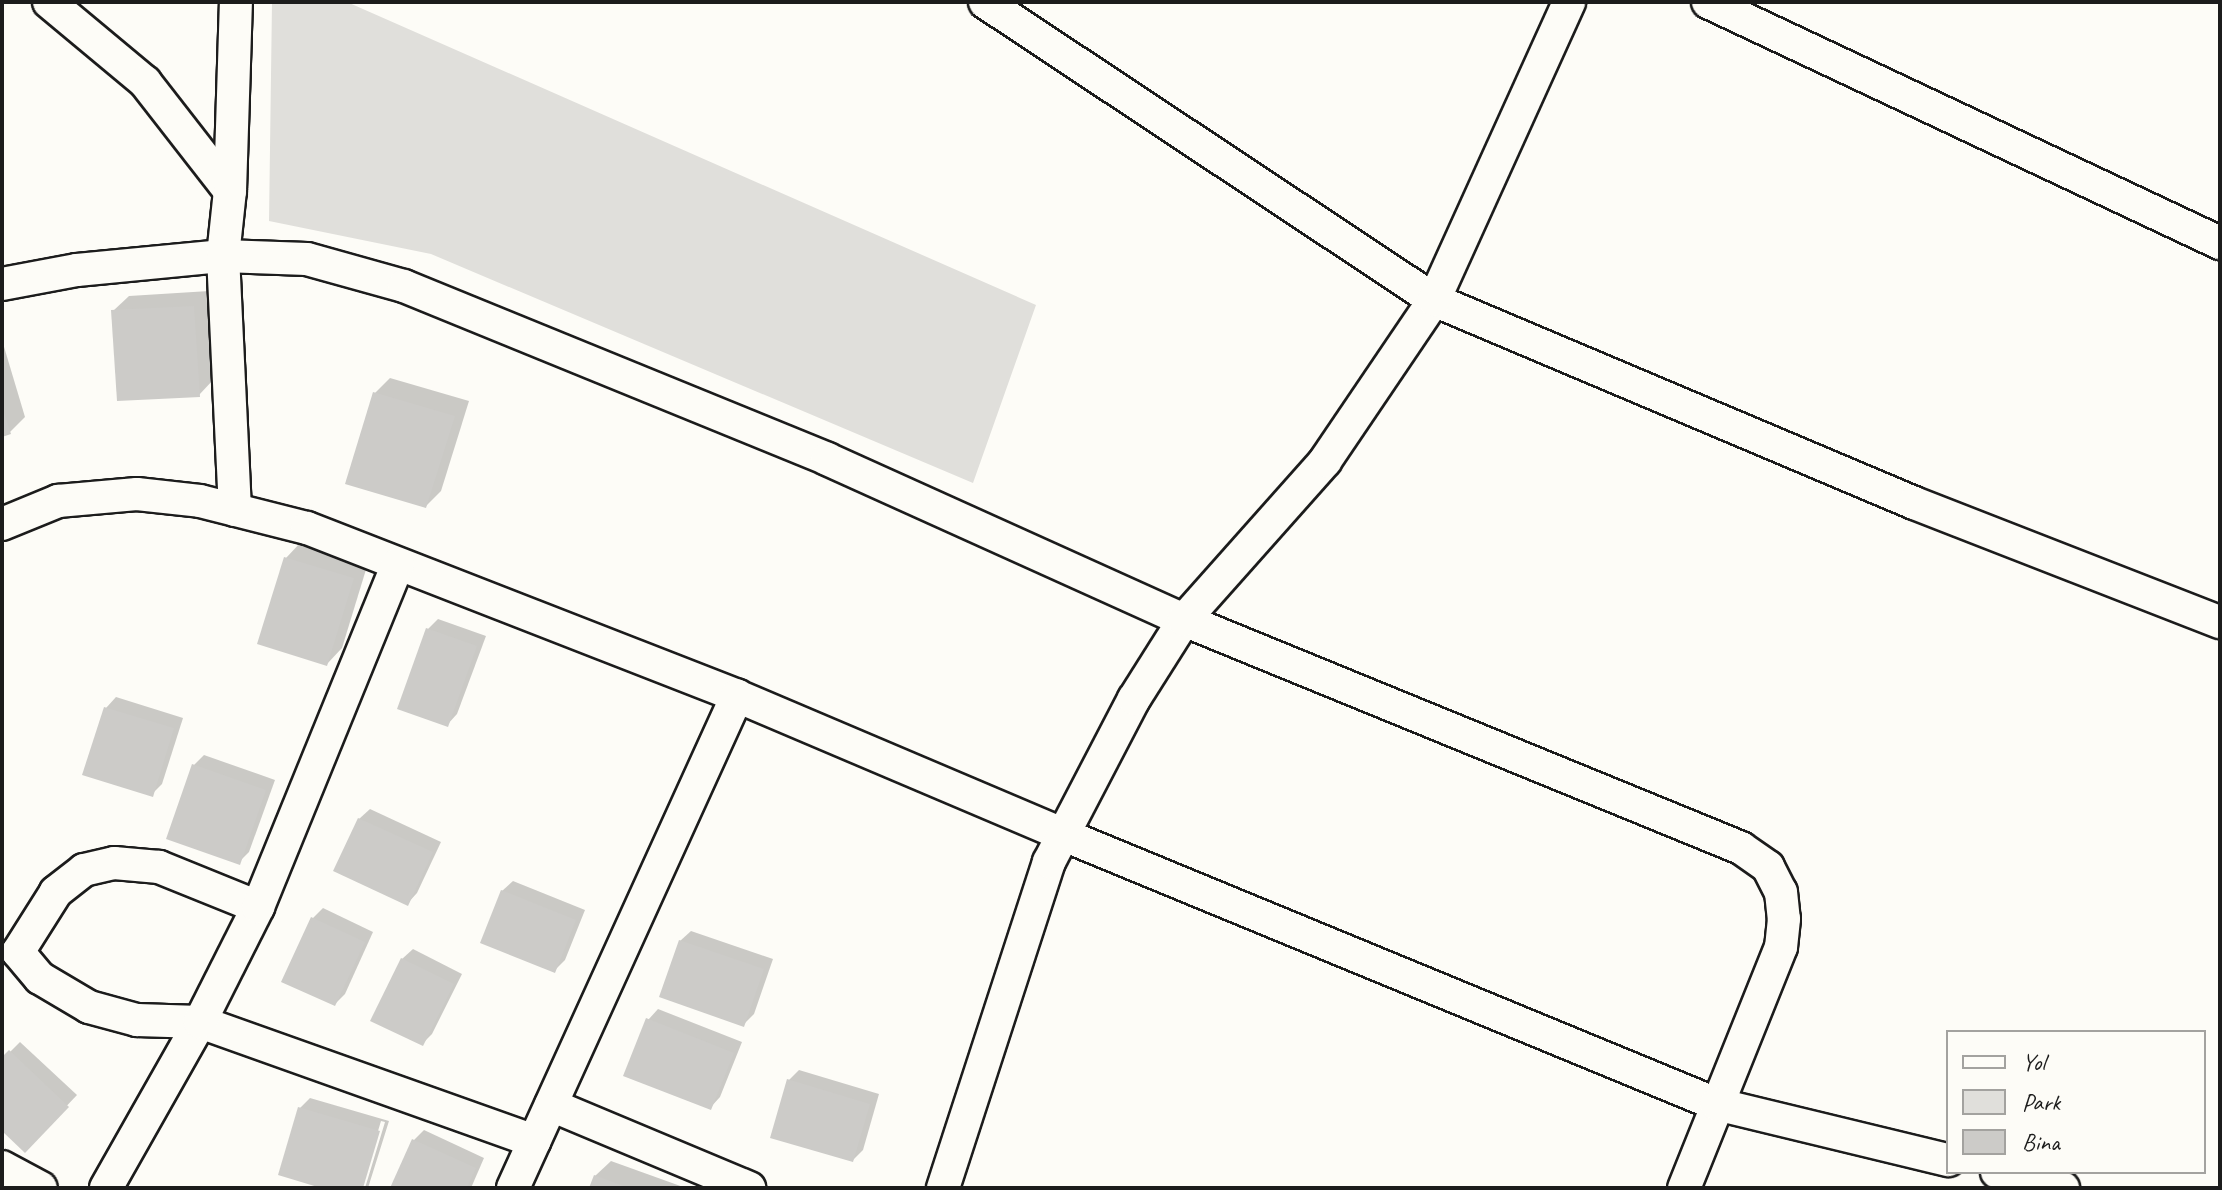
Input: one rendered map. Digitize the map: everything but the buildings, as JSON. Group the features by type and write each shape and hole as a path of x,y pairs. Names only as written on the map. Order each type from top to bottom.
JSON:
{"street":[{"path":"49,2 145,82 230,191"},
{"path":"235,510 223,256 230,191 236,2"},
{"path":"985,2 1434,300 1914,503 2217,615"},
{"path":"943,1188 1049,862 1134,699 1184,620 1325,461 1434,300 1569,2"},
{"path":"1708,2 2220,243"},
{"path":"2,284 77,270 223,256 307,259 404,286 827,459 1184,620 1741,848 1768,867 1781,892 1784,919 1781,947 1684,1188"},
{"path":"2,524 58,501 137,494 235,510 307,528 737,696 1064,835 1716,1104 1946,1160"},
{"path":"106,1188 200,1022 258,907 398,564"},
{"path":"513,1188 737,696"},
{"path":"258,907 159,867 114,863 84,870 56,892 10,958 89,1007 137,1020 200,1022 534,1141"},
{"path":"551,1105 749,1188"},
{"path":"2,1167 41,1188"},
{"path":"2005,1174 2063,1188"}],"green space":[{"path":"272,2 347,2 1036,305 973,483 431,254 269,221"}]}
